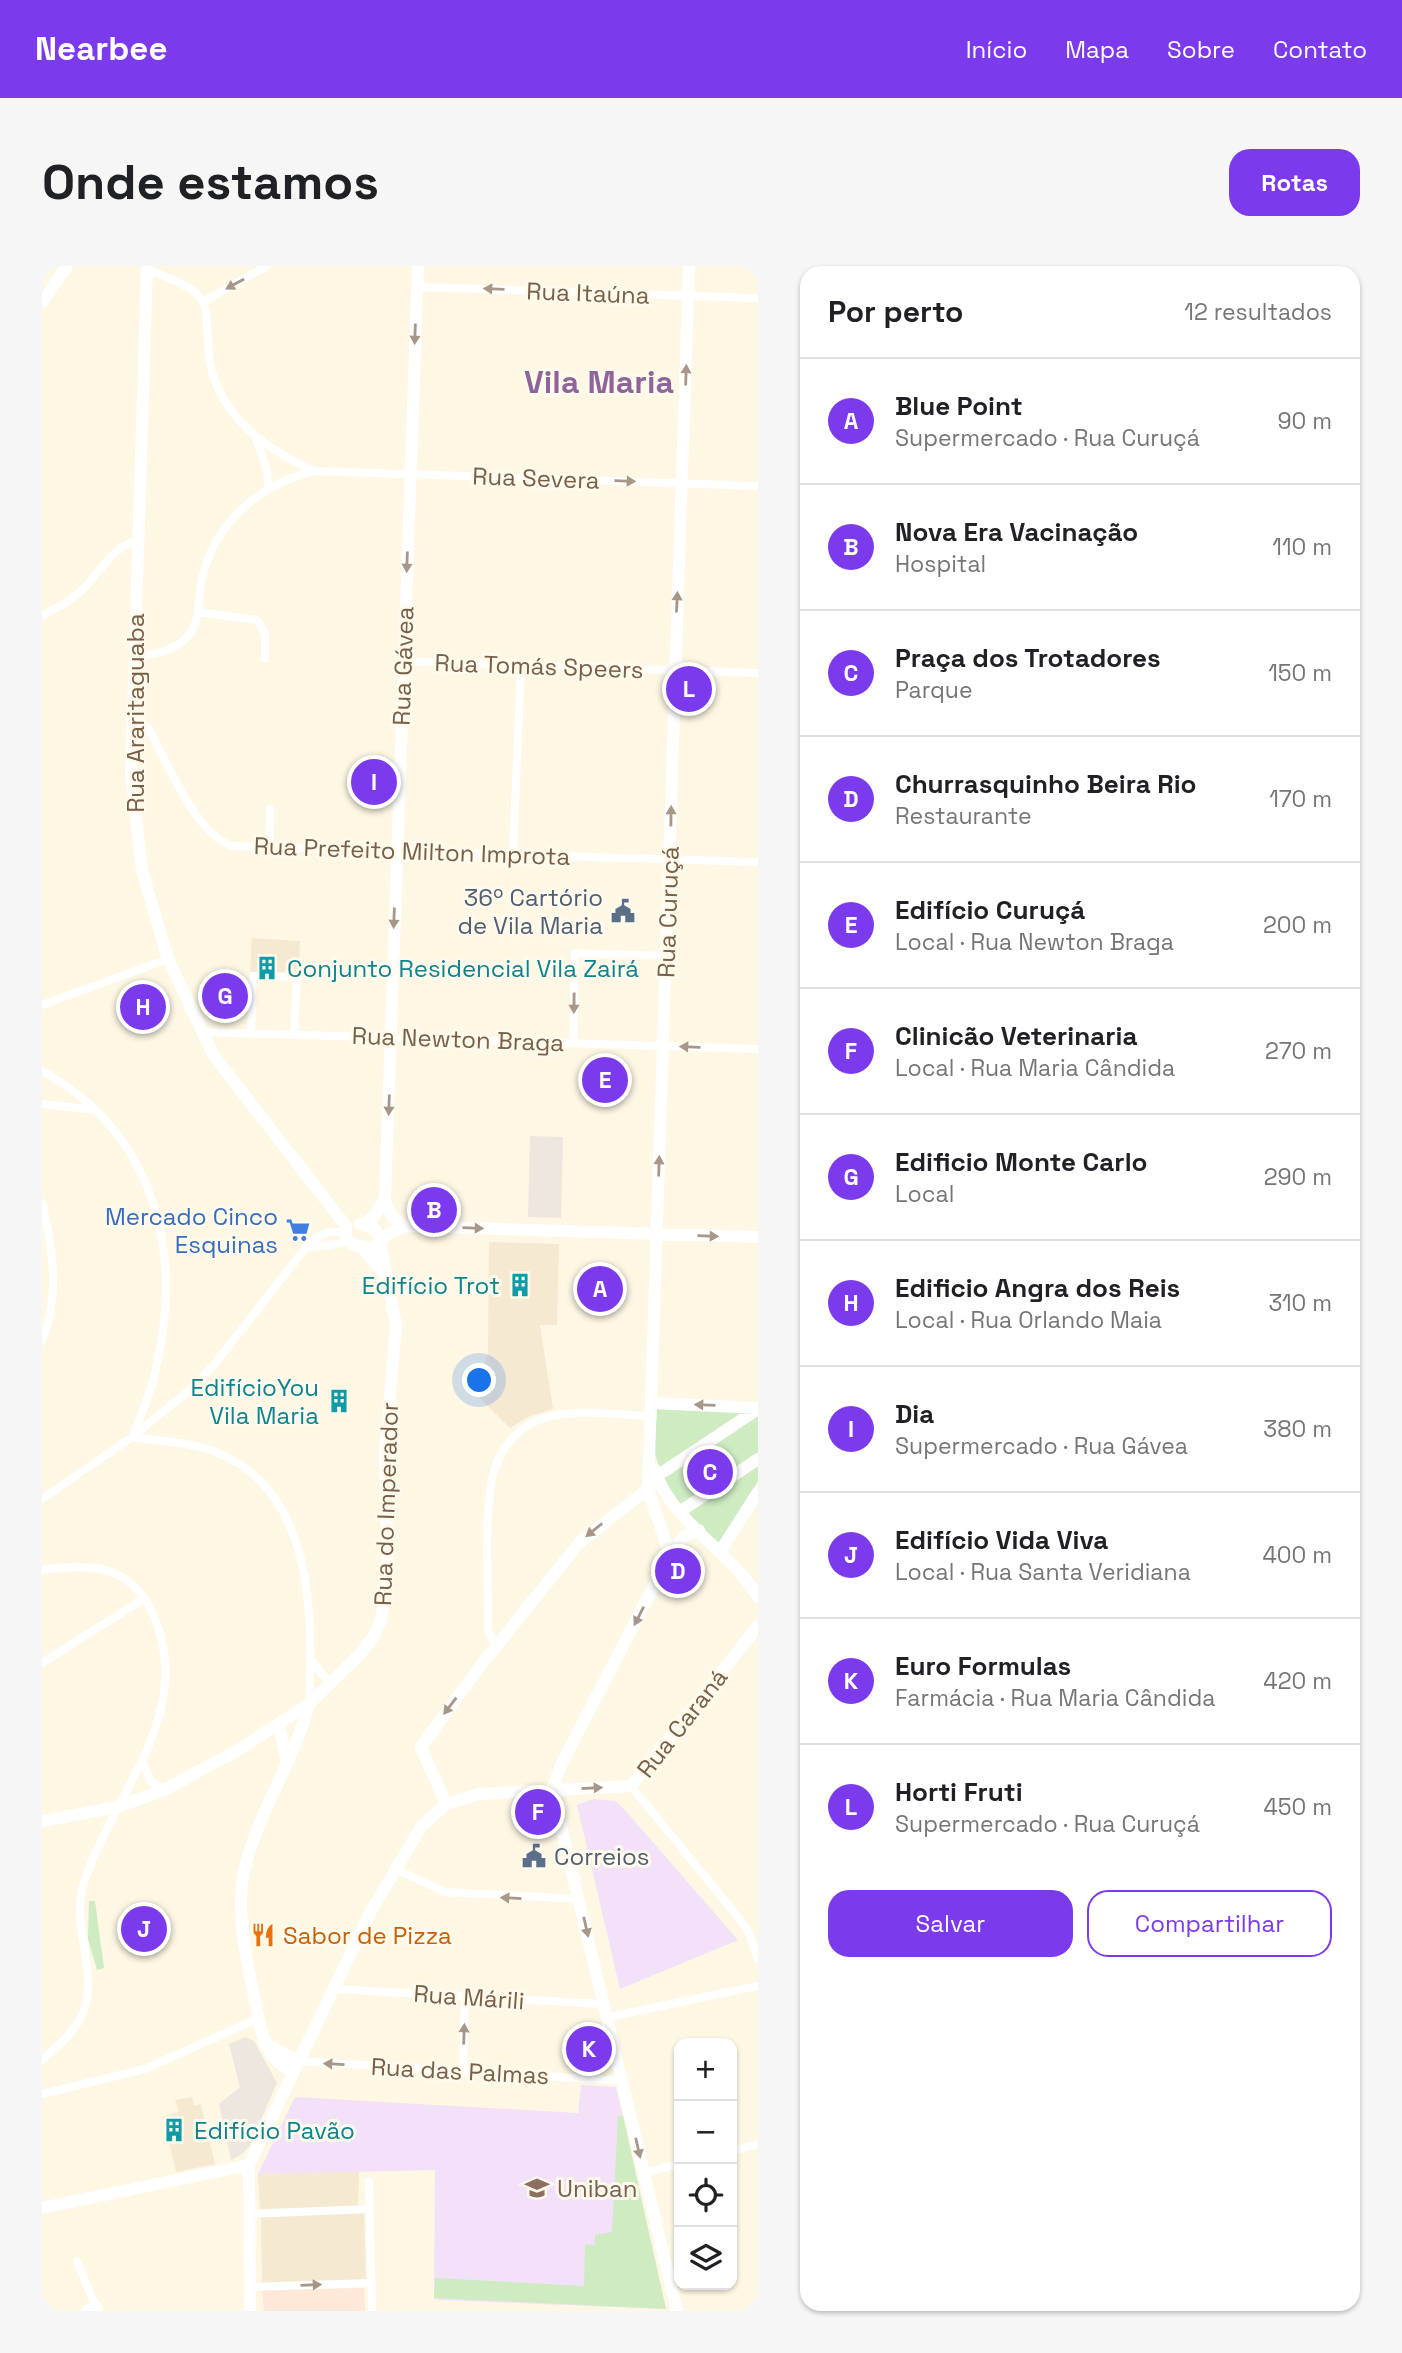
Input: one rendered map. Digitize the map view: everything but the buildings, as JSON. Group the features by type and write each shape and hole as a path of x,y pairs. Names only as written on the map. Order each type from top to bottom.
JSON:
{"street":[{"path":"42,302 67,266"},
{"path":"203,302 267,266"},
{"name":"Rua Gávea","path":"385,1202 418,266"},
{"name":"Rua Curuçá","path":"670,1555 648,1489 689,266"},
{"path":"147,268 186,288 203,302 210,362 216,383 231,410 256,439 314,471"},
{"name":"Rua Araritaguaba","path":"147,268 131,773 133,815 152,912 168,959 201,1032 225,1074 351,1237"},
{"name":"Rua Itaúna","path":"417,287 758,298"},
{"path":"256,439 267,470 268,487"},
{"path":"135,656 176,646 192,630 198,612 205,567 215,542 247,503 268,487 314,471"},
{"name":"Rua Severa","path":"314,471 758,485"},
{"path":"42,616 69,600 87,585 114,551 137,539"},
{"path":"198,612 257,621 265,634 265,659"},
{"name":"Rua Tomás Speers","path":"403,661 758,673"},
{"path":"513,854 521,666"},
{"name":"Rua Prefeito Milton Improta","path":"133,722 141,722 149,729 203,826 212,836 232,846 758,862"},
{"path":"269,847 270,809"},
{"path":"573,1043 575,953 666,956"},
{"path":"42,1006 168,959"},
{"path":"251,1033 253,976 297,977 294,1034"},
{"name":"Rua Newton Braga","path":"201,1032 758,1049"},
{"path":"42,1070 96,1110 130,1152 147,1184 160,1218 168,1280 160,1353 154,1381 132,1437"},
{"path":"42,1104 96,1110"},
{"path":"351,1237 385,1202 393,1219 405,1226 758,1237"},
{"path":"42,1203 48,1230 53,1289 51,1312 42,1341"},
{"path":"363,1225 377,1231 379,1242"},
{"path":"42,1499 132,1437 213,1366 318,1236 351,1237 372,1248 405,1226"},
{"name":"Rua do Imperador","path":"351,1237 386,1276"},
{"name":"Rua do Imperador","path":"42,1821 117,1807 164,1790 239,1750 309,1704 374,1636 386,1600 385,1455 396,1325 386,1276 387,1267 379,1242"},
{"path":"496,1647 488,1630 490,1499 496,1464 506,1445 527,1426 562,1414 758,1408"},
{"path":"446,1804 422,1752 422,1744 496,1647 579,1543 648,1489 657,1476 758,1408"},
{"path":"132,1437 183,1443 214,1451 257,1476 275,1496 288,1520 300,1554 306,1587 311,1660 309,1704 301,1735 261,1820 246,1864 243,1884 245,1951 264,2043 275,2062 295,2066"},
{"path":"650,1453 657,1476 681,1511 721,1550 758,1597"},
{"path":"681,1511 758,1459"},
{"path":"721,1550 758,1492"},
{"path":"677,2311 552,1789 562,1763 670,1555 684,1536 699,1531"},
{"path":"42,1570 81,1566 107,1568 125,1577 145,1598 159,1626 167,1675 162,1712 142,1761 117,1807 85,1881 80,1900 78,1919 89,1984 85,2008 73,2029 42,2060"},
{"path":"42,1663 145,1598"},
{"name":"Rua Caraná","path":"631,1786 758,1626"},
{"path":"311,1660 330,1684"},
{"path":"279,1724 286,1765"},
{"path":"142,1761 151,1782 164,1790"},
{"path":"250,2311 249,2165 332,1989 394,1868 421,1827 446,1804 480,1794 631,1786 743,1925 758,1959"},
{"path":"394,1868 444,1892 580,1899"},
{"name":"Rua Márili","path":"332,1989 465,1997 606,2011 758,1986"},
{"path":"463,2072 465,1997"},
{"path":"42,2094 145,2068 258,2018"},
{"name":"Rua das Palmas","path":"295,2066 623,2081"},
{"path":"737,2150 758,2144"},
{"path":"42,2208 249,2165"},
{"path":"644,2173 674,2165"},
{"path":"369,2180 372,2311"},
{"path":"249,2214 369,2209"},
{"path":"77,2261 93,2310"},
{"path":"250,2287 372,2283"}],"shaded area":[{"name":"Conjunto Residencial Vila Zairá","path":"252,938 300,941 299,976 250,974"},
{"path":"530,1136 563,1137 561,1218 528,1217"},
{"path":"489,1242 559,1244 557,1325 540,1325 553,1409 530,1416 510,1428 474,1392 488,1354"},
{"path":"593,1799 616,1801 738,1940 620,1989 577,1805"},
{"path":"245,2037 254,2041 277,2083 250,2145 242,2154 231,2160 219,2104 240,2087 229,2044"},
{"name":"Uniban","path":"581,2085 616,2087 666,2309 440,2300 434,2298 435,2170 258,2174 295,2097 578,2113"},
{"path":"192,2097 194,2106 201,2104 215,2164 176,2172 163,2116 179,2112 175,2100"},
{"path":"359,2171 358,2207 260,2209 258,2174"},
{"path":"364,2213 366,2280 262,2285 261,2216"},
{"path":"364,2288 365,2311 264,2311 262,2290"}],"green space":[{"path":"657,1408 750,1411 758,1415 758,1481 720,1544 682,1505 666,1482 654,1446"},
{"path":"89,1901 95,1901 104,1968 97,1970 88,1939"},
{"path":"618,2116 623,2116 666,2309 434,2298 435,2278 584,2286 585,2244 595,2245 595,2235 612,2232"}],"place":[{"name":"Horti Fruti","path":"689,689"},
{"name":"Dia","path":"374,782"},
{"name":"36º Cartório de Vila Maria","path":"623,911"},
{"name":"Conjunto Residencial Vila Zairá","path":"267,968"},
{"name":"Edificio Monte Carlo","path":"225,996"},
{"name":"Edificio Angra dos Reis","path":"143,1007"},
{"name":"Edifício Curuçá","path":"605,1080"},
{"name":"Nova Era Vacinação","path":"434,1210"},
{"name":"Mercado Cinco Esquinas","path":"298,1230"},
{"name":"Edifício Trot","path":"520,1285"},
{"name":"Blue Point","path":"600,1289"},
{"name":"EdifícioYou Vila Maria","path":"339,1401"},
{"name":"Praça dos Trotadores","path":"710,1472"},
{"name":"Churrasquinho Beira Rio","path":"678,1571"},
{"name":"Clinicão Veterinaria","path":"538,1812"},
{"name":"Correios","path":"534,1856"},
{"name":"Edifício Vida Viva","path":"144,1929"},
{"name":"Sabor de Pizza","path":"263,1935"},
{"name":"Euro Formulas","path":"589,2049"},
{"name":"Edifício Pavão","path":"174,2130"},
{"name":"Uniban","path":"537,2188"}],"district":[{"name":"Vila Maria","path":"599,382"}]}
